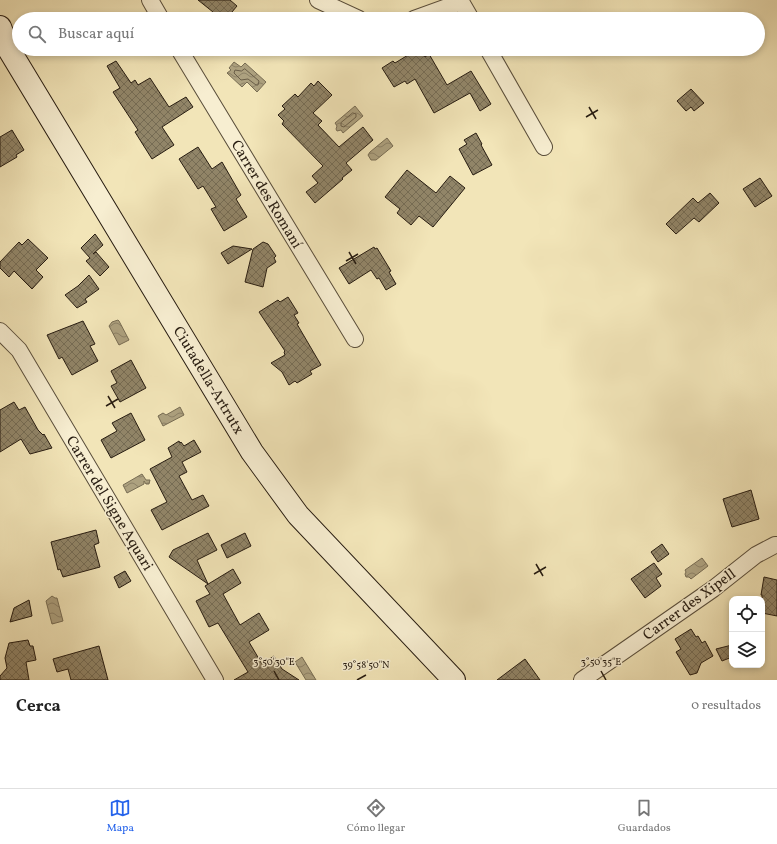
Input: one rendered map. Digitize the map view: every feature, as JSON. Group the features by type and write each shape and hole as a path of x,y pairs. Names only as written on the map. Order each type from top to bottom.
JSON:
{"main road":[{"name":"Ciutadella-Artrutx","path":"0,26 4,45 252,452 298,515 454,680"}],"street":[{"path":"150,0 157,12"},
{"path":"318,0 343,12"},
{"path":"432,12 460,1 467,12"},
{"name":"Carrer des Romaní","path":"183,56 355,339"},
{"path":"492,56 544,147"},
{"name":"Carrer del Signe Aquari","path":"0,331 19,350 215,680"},
{"name":"Carrer des Xipell","path":"582,680 713,589 756,555 775,544 777,545"}],"water":[{"path":"234,62 241,67 245,63 266,82 257,92 247,82 242,87 227,73 231,70 229,68"},
{"path":"355,106 363,116 343,133 341,130 337,131 337,126 335,123"},
{"path":"387,138 393,146 376,160 371,160 368,155 370,152"},
{"path":"118,320 129,340 119,345 109,326 112,322"},
{"path":"180,407 184,415 163,426 158,416 163,413 166,415"},
{"path":"142,474 146,480 150,480 149,484 146,484 144,481 144,484 127,493 123,485"},
{"path":"702,558 708,566 691,579 686,577 685,570"},
{"path":"52,596 57,598 63,621 52,624 46,601"},
{"path":"302,657 316,680 306,680 295,662"}],"building":[{"path":"198,0 230,0 237,6 232,12 213,12"},
{"path":"406,56 430,56 447,85 471,71 491,104 480,111 470,93 434,113 415,79 407,84 405,81 394,87 382,68 393,61 395,63"},
{"path":"116,61 131,83 135,80 138,85 150,78 169,107 186,97 193,107 162,127 174,145 152,159 135,132 138,130 113,92 120,88 107,66"},
{"path":"318,81 332,95 313,113 322,121 318,125 339,147 363,127 373,140 346,163 352,170 315,203 306,192 318,183 312,176 323,166 282,124 284,121 278,115 285,109 282,106 295,94 298,97 311,83 314,86"},
{"path":"691,89 704,103 694,111 691,107 686,111 677,101"},
{"path":"12,130 24,150 16,155 17,157 0,167 0,137"},
{"path":"476,133 492,165 473,175 459,149 467,144 464,140"},
{"path":"198,147 212,169 222,162 241,195 236,199 247,217 224,231 211,209 216,207 203,186 198,189 179,159"},
{"path":"407,170 436,193 450,176 465,188 433,227 419,216 411,225 397,213 400,209 385,197"},
{"path":"760,178 772,196 755,207 743,189"},
{"path":"710,193 719,203 699,222 694,218 676,234 666,224 693,198 698,203"},
{"path":"95,234 103,245 93,254 96,252 109,267 100,276 86,261 90,258 81,248"},
{"path":"28,239 48,258 36,270 43,277 32,289 14,271 9,277 0,268 0,262 19,242 22,245"},
{"path":"263,242 268,244 276,256 274,258 276,262 267,268 263,287 245,282 253,249"},
{"path":"233,246 252,249 228,264 221,253"},
{"path":"374,247 375,249 377,248 391,271 389,272 396,284 386,290 379,278 377,279 371,270 349,284 339,268"},
{"path":"89,275 99,289 85,299 87,302 77,308 65,295 78,286"},
{"path":"288,297 298,313 294,315 299,323 297,324 321,365 310,371 312,374 297,383 295,381 289,385 282,372 271,363 285,355 285,351 259,312 278,300 280,302"},
{"path":"83,321 95,344 90,346 98,361 72,375 62,357 59,359 47,335"},
{"path":"131,360 146,388 120,402 111,386 117,383 111,371"},
{"path":"14,402 19,410 25,407 38,430 43,435 44,434 52,448 30,454 21,439 0,452 0,410"},
{"path":"131,413 145,440 111,458 101,440 117,431 112,423"},
{"path":"194,440 201,452 182,462 187,472 179,476 192,500 203,495 209,506 162,530 151,510 167,502 150,469 172,457 168,448 179,441 184,446"},
{"path":"751,490 759,519 732,527 723,499"},
{"path":"96,530 99,543 94,545 100,567 63,577 60,569 58,570 51,542"},
{"path":"208,533 217,550 197,560 208,584 169,557 173,550"},
{"path":"245,533 251,546 227,558 221,545"},
{"path":"662,544 669,554 658,562 651,552"},
{"path":"654,563 662,574 656,578 661,586 645,598 631,579"},
{"path":"233,569 241,583 223,594 240,625 259,613 269,630 249,642 262,664 274,656 282,669 299,680 234,680 248,672 218,623 209,627 196,601 210,594 205,586"},
{"path":"125,571 131,581 119,588 114,577"},
{"path":"764,577 777,580 777,616 765,614 765,596 761,595"},
{"path":"29,600 32,616 10,622 14,608"},
{"path":"691,629 702,643 705,641 713,656 701,663 697,673 690,675 676,652 681,649 675,639"},
{"path":"28,640 30,646 33,646 36,660 26,662 29,680 0,680 0,676 7,668 5,658 9,643"},
{"path":"99,646 108,680 71,680 68,669 57,672 53,659"},
{"path":"729,646 729,658 722,661 716,649"},
{"path":"525,659 540,680 497,680"}]}
